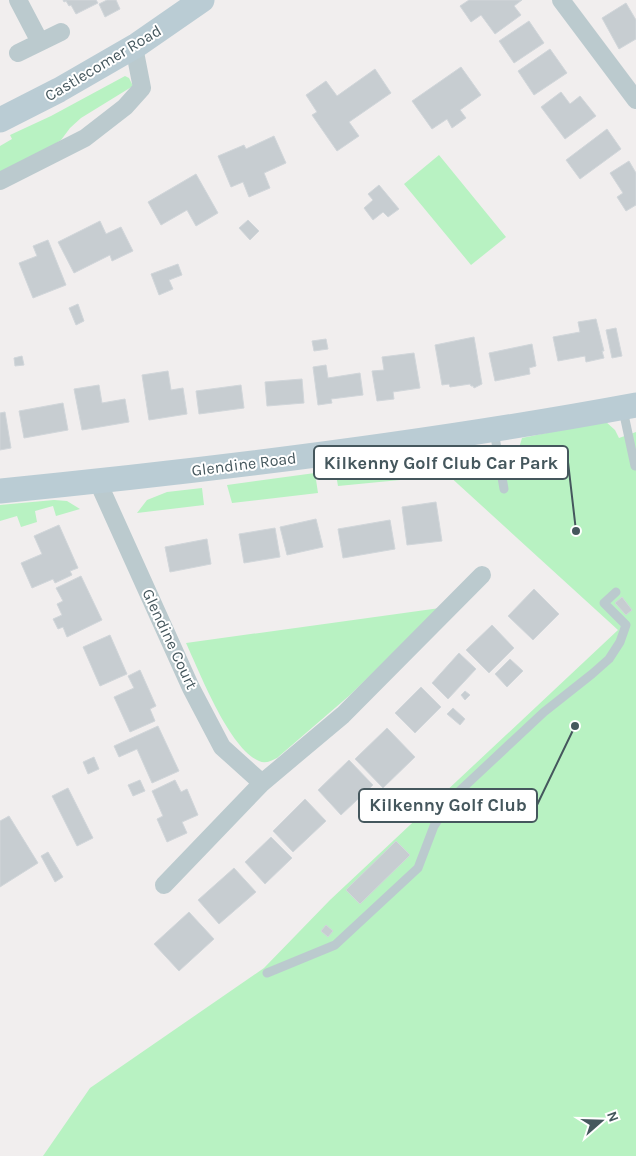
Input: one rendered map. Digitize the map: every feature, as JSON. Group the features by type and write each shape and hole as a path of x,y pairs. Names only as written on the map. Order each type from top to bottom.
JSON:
{"street":[{"path":"18,0 40,42"},
{"name":"Castlecomer Road","path":"0,120 59,90 134,47 202,0"},
{"path":"561,0 636,100"},
{"path":"18,53 61,32"},
{"path":"0,181 85,138 125,107 142,88 134,47"},
{"name":"Glendine Road","path":"0,491 98,482 382,447 494,430 629,406"},
{"name":"Glendine Court","path":"98,482 192,688 222,746 262,783"},
{"path":"164,885 262,783 343,715 482,575"}],"lane":[{"path":"629,406 635,466"},
{"path":"494,430 504,489"},
{"path":"267,974 335,945 418,868 434,826 452,798 544,712 609,659 620,642 626,625 604,603 616,592"}],"green space":[{"path":"125,76 129,78 133,86 81,118 61,140 34,158 0,173 0,146 12,139 10,135 51,116"},
{"path":"439,155 506,237 471,265 404,184"},
{"path":"605,421 615,430 619,438 636,432 636,1156 43,1156 90,1088 264,968 330,900 618,630 447,474 439,451 485,450 502,464 516,458 522,438"},
{"path":"425,456 431,477 338,486 335,469"},
{"path":"315,473 318,493 232,503 227,485"},
{"path":"202,488 204,505 137,513 147,500 167,492"},
{"path":"54,500 67,501 80,509 56,516 53,506 35,511 37,522 21,527 17,516 0,521 0,505"},
{"path":"440,608 350,695 277,758 266,762 259,761 248,753 226,726 186,643"}],"building":[{"path":"63,0 96,0 98,3 76,14 71,5 69,6"},
{"path":"107,0 116,0 120,9 105,17 99,4"},
{"path":"469,0 522,0 514,6 521,15 495,34 481,15 471,22 460,6"},
{"path":"626,3 636,20 636,39 619,49 602,18"},
{"path":"529,21 544,43 514,63 499,41"},
{"path":"550,49 567,73 534,95 518,71"},
{"path":"461,67 481,95 460,110 466,118 452,128 447,119 432,129 412,101"},
{"path":"375,69 391,93 349,122 359,136 337,151 312,115 317,112 306,95 326,81 337,96"},
{"path":"561,92 570,104 580,96 596,116 565,139 541,107"},
{"path":"607,129 621,149 580,179 566,160"},
{"path":"274,136 286,163 264,173 270,188 249,197 243,182 231,187 218,156 244,145 246,149"},
{"path":"629,161 636,173 636,205 626,211 617,197 623,193 610,173"},
{"path":"196,174 218,213 196,226 187,210 161,225 148,202"},
{"path":"379,185 399,209 388,217 383,212 373,220 364,208 373,200 368,194"},
{"path":"248,220 259,231 250,240 239,228"},
{"path":"100,221 106,234 121,227 133,251 112,261 110,255 74,273 58,242"},
{"path":"48,240 66,285 33,298 19,263 37,256 33,246"},
{"path":"178,264 182,275 169,280 173,289 159,295 151,274"},
{"path":"78,304 84,321 76,325 69,308"},
{"path":"596,319 604,358 586,362 585,356 558,361 553,337 580,332 578,322"},
{"path":"616,328 622,356 612,358 606,330"},
{"path":"474,337 482,384 474,388 470,384 450,387 449,384 442,385 435,345"},
{"path":"326,339 328,349 314,351 312,341"},
{"path":"532,344 536,366 529,368 530,374 495,381 489,353"},
{"path":"414,353 420,388 393,392 394,399 377,401 372,371 384,370 382,357"},
{"path":"22,356 24,365 15,366 14,358"},
{"path":"326,365 328,378 360,373 363,395 331,399 332,403 318,405 313,367"},
{"path":"168,371 171,390 183,388 187,414 149,420 142,375"},
{"path":"302,379 304,403 267,406 265,382"},
{"path":"99,385 102,403 125,399 129,422 82,430 74,389"},
{"path":"241,385 244,408 199,414 196,391"},
{"path":"63,403 68,430 24,438 19,411"},
{"path":"5,412 11,448 0,450 0,413"},
{"path":"436,502 442,541 407,545 402,507"},
{"path":"316,519 323,547 287,555 280,527"},
{"path":"390,520 395,549 343,558 338,529"},
{"path":"59,525 78,568 70,571 72,575 55,583 53,579 32,588 21,563 42,554 34,536"},
{"path":"275,528 280,557 244,563 239,534"},
{"path":"207,539 211,564 170,572 165,547"},
{"path":"81,576 102,620 67,637 63,627 58,629 53,619 62,615 57,604 63,601 56,588"},
{"path":"534,589 559,614 533,640 508,616"},
{"path":"622,597 632,610 626,615 615,603"},
{"path":"492,625 514,648 489,673 466,650"},
{"path":"110,635 127,674 100,686 83,647"},
{"path":"459,653 476,669 448,699 432,683"},
{"path":"510,659 523,671 507,687 495,674"},
{"path":"140,670 156,706 150,709 155,721 130,732 114,697 134,688 128,676"},
{"path":"421,687 441,707 415,733 395,713"},
{"path":"465,691 470,695 465,700 461,695"},
{"path":"453,708 465,719 460,725 447,714"},
{"path":"158,726 179,771 152,783 137,749 119,757 114,746"},
{"path":"387,728 415,757 383,788 355,759"},
{"path":"94,757 99,769 88,774 83,762"},
{"path":"349,760 373,785 341,815 318,790"},
{"path":"140,780 145,791 133,796 128,785"},
{"path":"175,780 181,792 187,789 198,815 182,822 187,833 167,842 157,819 163,816 152,791"},
{"path":"68,788 93,838 77,846 52,796"},
{"path":"305,799 326,821 293,852 273,831"},
{"path":"9,816 38,863 0,887 0,821"},
{"path":"271,837 292,858 265,884 245,862"},
{"path":"396,841 410,855 360,904 346,890"},
{"path":"48,852 63,877 55,882 41,856"},
{"path":"234,868 256,892 219,924 198,900"},
{"path":"189,912 214,939 179,971 154,944"},
{"path":"326,925 333,931 328,937 321,931"}],"place":[{"name":"Kilkenny Golf Club Car Park","path":"576,531"},
{"name":"Kilkenny Golf Club","path":"575,726"}]}
